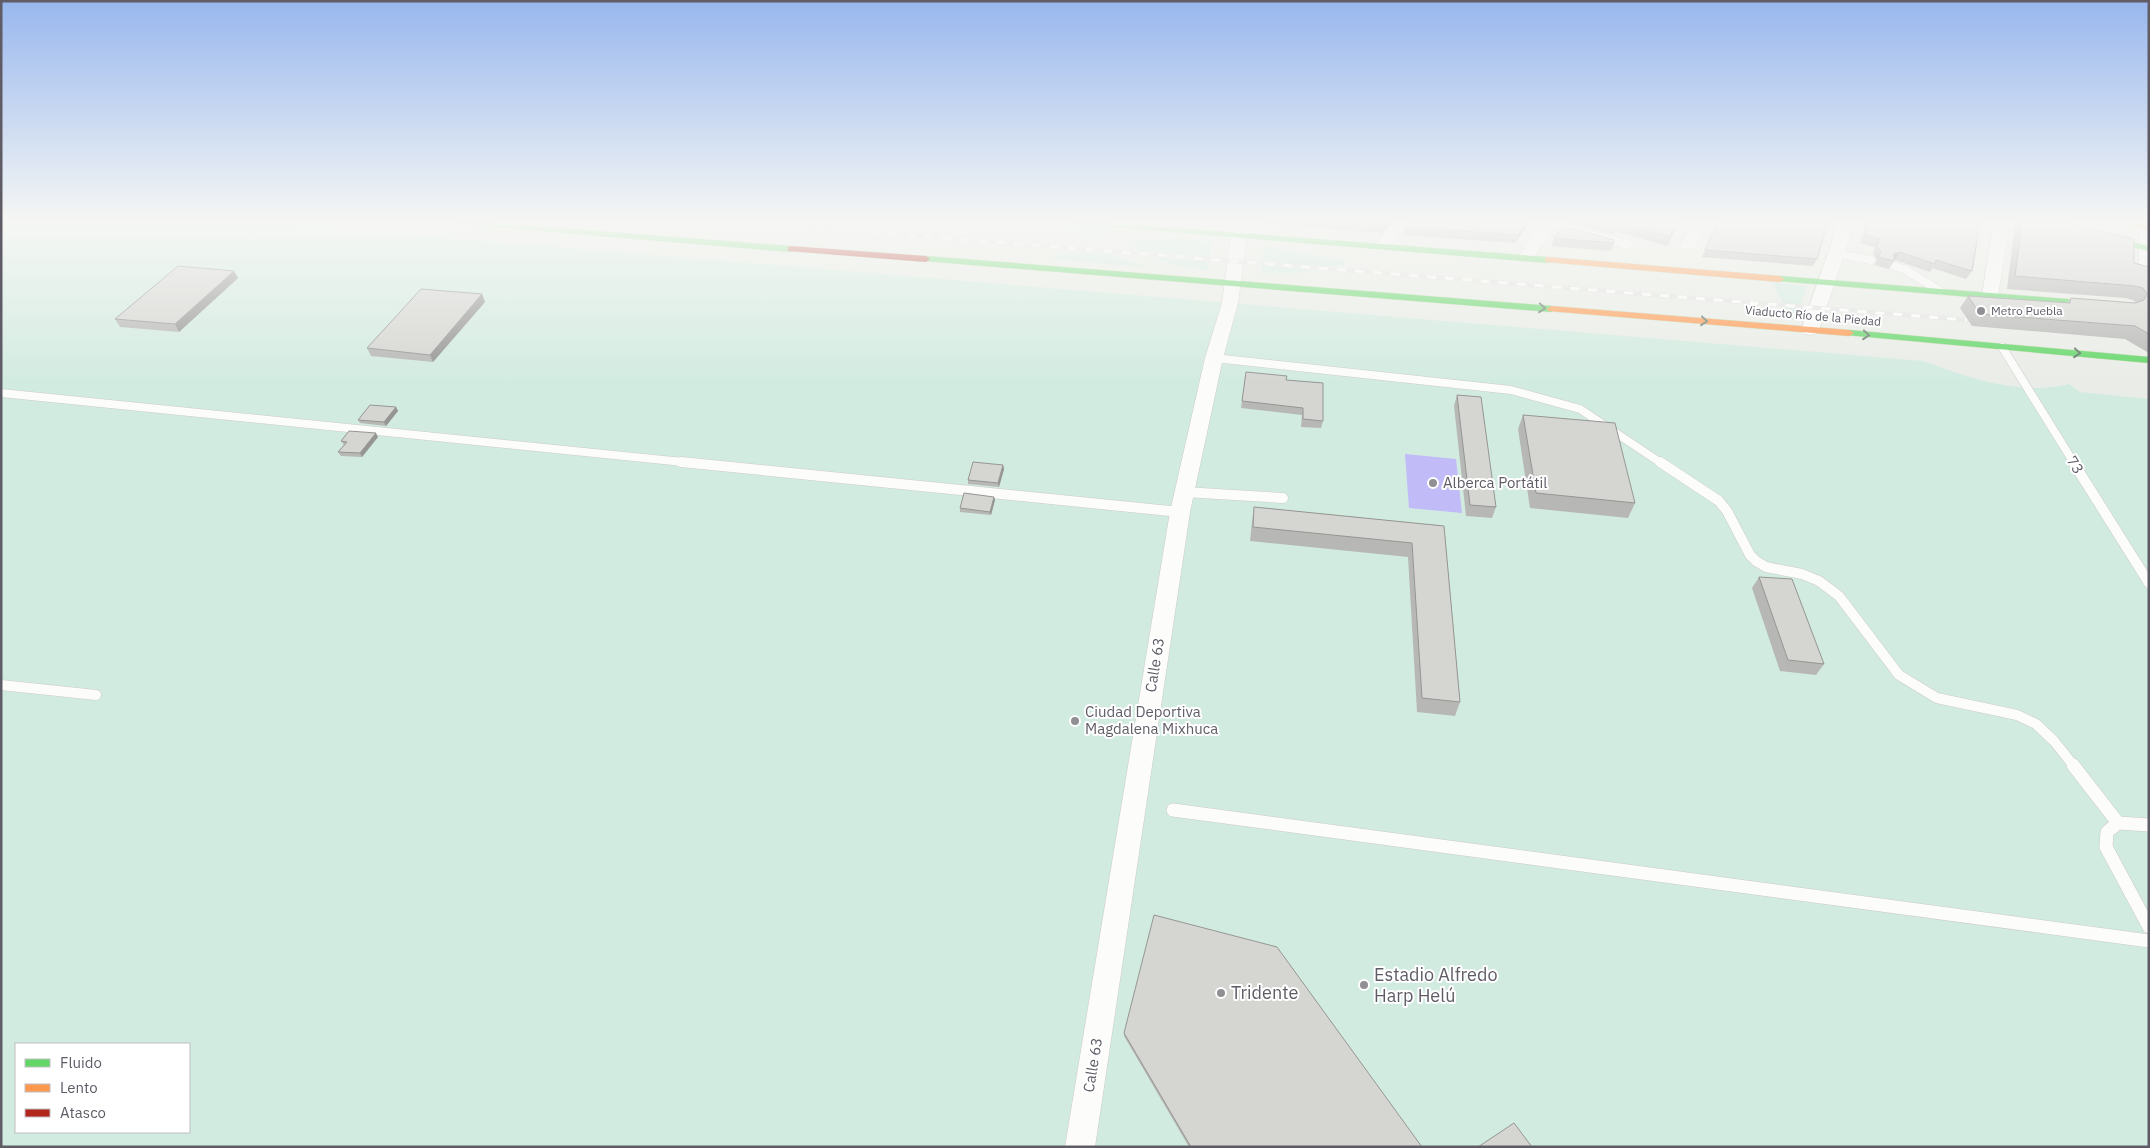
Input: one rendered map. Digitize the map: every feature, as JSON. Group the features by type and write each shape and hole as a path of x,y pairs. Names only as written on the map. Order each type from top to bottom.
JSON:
{"main road":[{"name":"Viaducto Río de la Piedad","path":"1127,276 1810,330 2149,360"},
{"path":"1746,276 2117,306"}],"street":[{"name":"Calle 63","path":"1080,1147 1180,512 1214,358 1230,303 1233,276"},
{"path":"1810,330 1828,276"},
{"path":"1990,296 1993,276"}],"lane":[{"path":"1915,276 1941,291"},
{"name":"73","path":"2002,347 2149,583"},
{"path":"1214,358 1511,390 1580,409 1719,501 1727,511 1750,555 1756,561 1766,567 1802,574 1819,581 1839,596 1899,675 1937,698 2017,715 2036,724 2054,741 2118,823"},
{"path":"1,393 1180,512"},
{"path":"1184,492 1283,498"},
{"path":"1,685 96,695"},
{"path":"1173,810 2149,941"},
{"path":"2149,825 2118,823 2107,832 2106,847 2149,927"}],"green space":[{"name":"Ciudad Deportiva Magdalena Mixhuca","path":"1,276 901,276 1924,361 1977,379 1995,383 2032,388 2069,384 2080,392 2149,399 2149,1147 1,1147"},
{"path":"1772,282 1807,286 1795,320 1792,320"}],"shaded area":[{"name":"Alberca Portátil","path":"1405,454 1456,459 1462,513 1409,508"}],"building":[{"path":"167,276 229,276 175,324 115,319"},
{"path":"2015,276 2149,276 2149,334 2135,326 1980,314 1968,296 2070,303 2071,298 2135,303 2144,300 2147,294 2143,288 2135,286"},
{"path":"421,289 482,294 430,355 367,348"},
{"path":"1246,372 1287,376 1286,380 1323,383 1323,421 1303,419 1303,408 1242,401"},
{"path":"1457,395 1481,397 1496,507 1470,505"},
{"path":"370,405 396,407 384,422 358,420"},
{"path":"1523,415 1615,423 1635,503 1536,493"},
{"path":"349,431 376,433 360,453 338,452 347,442 341,441"},
{"path":"973,462 1003,465 998,483 968,480"},
{"path":"964,493 994,497 990,512 960,508"},
{"path":"1254,507 1444,526 1460,702 1422,698 1412,543 1253,527"},
{"path":"1759,577 1792,579 1824,664 1788,660"},
{"name":"Tridente","path":"1154,915 1277,947 1422,1147 1191,1147 1124,1033"},
{"path":"1514,1123 1532,1147 1478,1147"}],"railway":[{"path":"1413,276 1967,320"}],"traffic: fast":[{"path":"1133,276 1551,309"},
{"path":"1780,279 2104,305"},
{"path":"1849,333 2149,360"}],"traffic: slow":[{"path":"1738,276 1780,279"},
{"path":"1551,309 1849,333"}],"place":[{"name":"Metro Puebla","path":"1981,311"},
{"name":"Alberca Portátil","path":"1433,483"},
{"name":"Ciudad Deportiva Magdalena Mixhuca","path":"1075,721"},
{"name":"Estadio Alfredo Harp Helú","path":"1364,985"},
{"name":"Tridente","path":"1221,993"}]}
